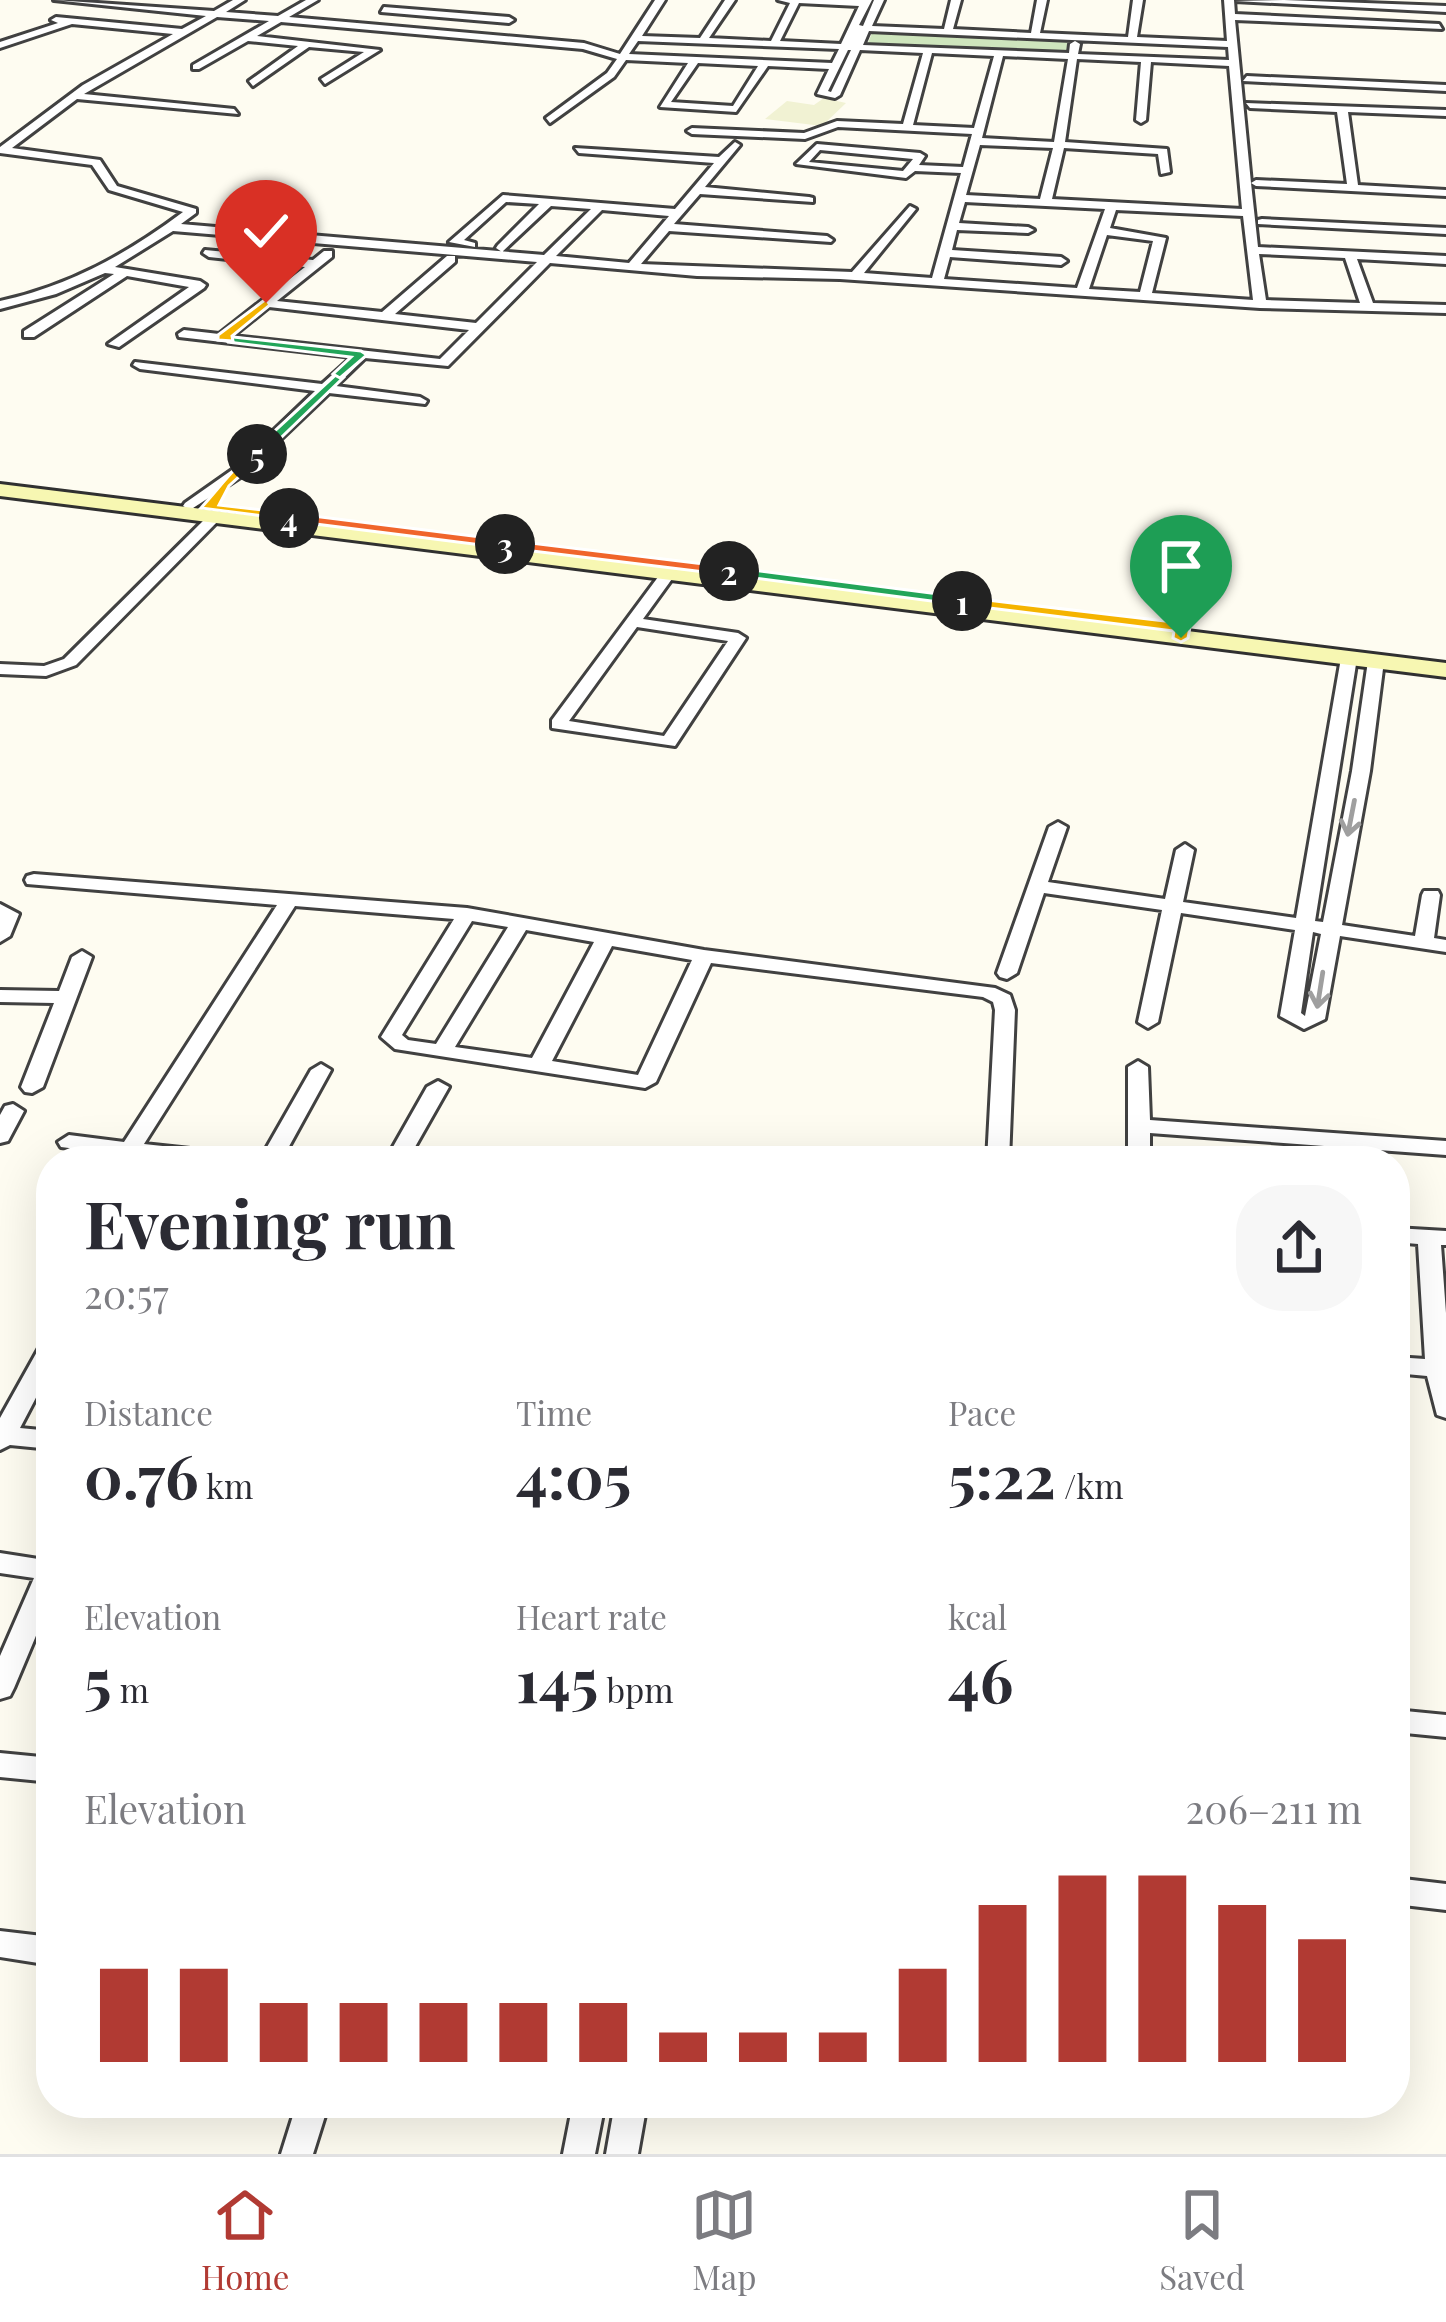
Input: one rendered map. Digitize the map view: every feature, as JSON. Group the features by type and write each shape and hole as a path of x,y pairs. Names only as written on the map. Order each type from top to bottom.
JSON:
{"main road":[{"path":"0,486 1182,632 1446,670"},
{"path":"204,510 979,614 1446,659"}],"street":[{"path":"59,0 584,46 620,57 835,66"},
{"path":"2,150 87,87 240,0"},
{"path":"196,67 313,0"},
{"path":"357,27 400,0"},
{"path":"451,15 472,0"},
{"path":"550,120 598,88 661,0"},
{"path":"703,41 730,0"},
{"path":"783,0 866,2 860,28 859,49 835,95 822,94 845,48 860,28 879,0"},
{"path":"947,32 956,0"},
{"path":"1035,36 1042,0"},
{"path":"1132,40 1138,0"},
{"path":"1228,0 1247,79 1246,127"},
{"path":"774,44 796,1"},
{"path":"1259,251 1262,222 1232,44 1240,1 1441,7 1443,44"},
{"path":"384,10 509,20"},
{"path":"1236,18 1439,27"},
{"path":"56,20 206,33"},
{"path":"0,45 70,22"},
{"path":"1340,42 1341,22"},
{"path":"860,28 1232,44"},
{"path":"326,81 405,30"},
{"path":"228,35 374,50"},
{"path":"1045,202 1060,145 1076,37"},
{"path":"633,38 1234,63"},
{"path":"253,82 308,43"},
{"path":"907,127 928,52"},
{"path":"937,282 999,55"},
{"path":"695,60 664,105 736,109 764,63"},
{"path":"1141,120 1146,61"},
{"path":"1340,69 1345,83"},
{"path":"1247,79 1446,88"},
{"path":"74,96 238,108 87,87"},
{"path":"1250,105 1446,113"},
{"path":"1342,109 1370,228"},
{"path":"692,131 796,136 818,134 837,124 907,127 1060,145 1163,151 1165,172"},
{"path":"1147,150 1149,134"},
{"path":"632,267 735,145"},
{"path":"817,147 920,156 912,168 906,175 801,164 817,147"},
{"path":"0,305 58,292 171,227 192,207 113,188 96,162 2,150"},
{"path":"579,150 722,160"},
{"path":"1249,152 1247,213 1259,251 1266,304"},
{"path":"912,168 967,170"},
{"path":"1256,183 1446,193"},
{"path":"1082,292 1103,231 1127,184"},
{"path":"696,190 809,200"},
{"path":"677,213 499,198 455,242 632,267 855,276 1266,304 1446,309"},
{"path":"961,198 1247,213"},
{"path":"502,248 548,202"},
{"path":"184,334 443,363 599,206"},
{"path":"855,276 910,208"},
{"path":"1262,222 1446,231"},
{"path":"665,226 827,240"},
{"path":"953,226 1028,230"},
{"path":"171,227 553,256"},
{"path":"1103,231 1161,233 1144,297"},
{"path":"1259,251 1446,260"},
{"path":"209,253 314,264"},
{"path":"222,338 328,254"},
{"path":"945,254 1061,261"},
{"path":"1350,255 1368,307"},
{"path":"385,316 451,259"},
{"path":"98,268 200,285 114,344"},
{"path":"29,334 126,272"},
{"path":"266,303 479,327"},
{"path":"0,669 46,671 70,662 222,494 223,485 361,355"},
{"path":"140,365 420,401"},
{"path":"634,622 738,638 669,742 558,724 669,572"},
{"path":"1349,658 1301,927 1290,1016 1304,1024 1315,1019 1376,662"},
{"path":"1334,741 1364,745"},
{"path":"1007,973 1058,827"},
{"path":"1148,1022 1185,850"},
{"path":"1315,852 1344,857"},
{"path":"34,880 467,914 704,956 999,996 1005,1010 999,1146"},
{"path":"1036,886 1446,946"},
{"path":"1424,943 1431,895"},
{"path":"132,1146 291,898"},
{"path":"0,910 8,914 0,936"},
{"path":"467,914 391,1037 402,1045 645,1082 704,956"},
{"path":"442,1051 520,924"},
{"path":"538,1065 605,940"},
{"path":"32,1087 82,958"},
{"path":"0,996 67,997"},
{"path":"1138,1067 1139,1146"},
{"path":"278,1146 320,1070"},
{"path":"405,1146 438,1087"},
{"path":"0,1136 13,1112"},
{"path":"1139,1126 1446,1148"},
{"path":"69,1142 87,1146"},
{"path":"1438,1245 1438,1368 1446,1409"},
{"path":"1410,1366 1438,1368"},
{"path":"36,1375 2,1438 36,1439"},
{"path":"0,1563 36,1569"},
{"path":"0,1688 36,1605"},
{"path":"1410,1722 1446,1726"},
{"path":"0,1765 36,1769"},
{"path":"1410,1893 1446,1897"},
{"path":"0,1944 36,1949"},
{"path":"296,2154 308,2118"},
{"path":"579,2154 586,2118"},
{"path":"622,2154 629,2118"}],"green space":[{"path":"873,31 1069,41 1068,55 866,47"},
{"path":"824,98 846,103 822,126 765,119 787,101 814,105"}],"route":[{"path":"266,303 222,338 361,355 223,485 222,494 208,508 1182,627 1181,638"}]}
